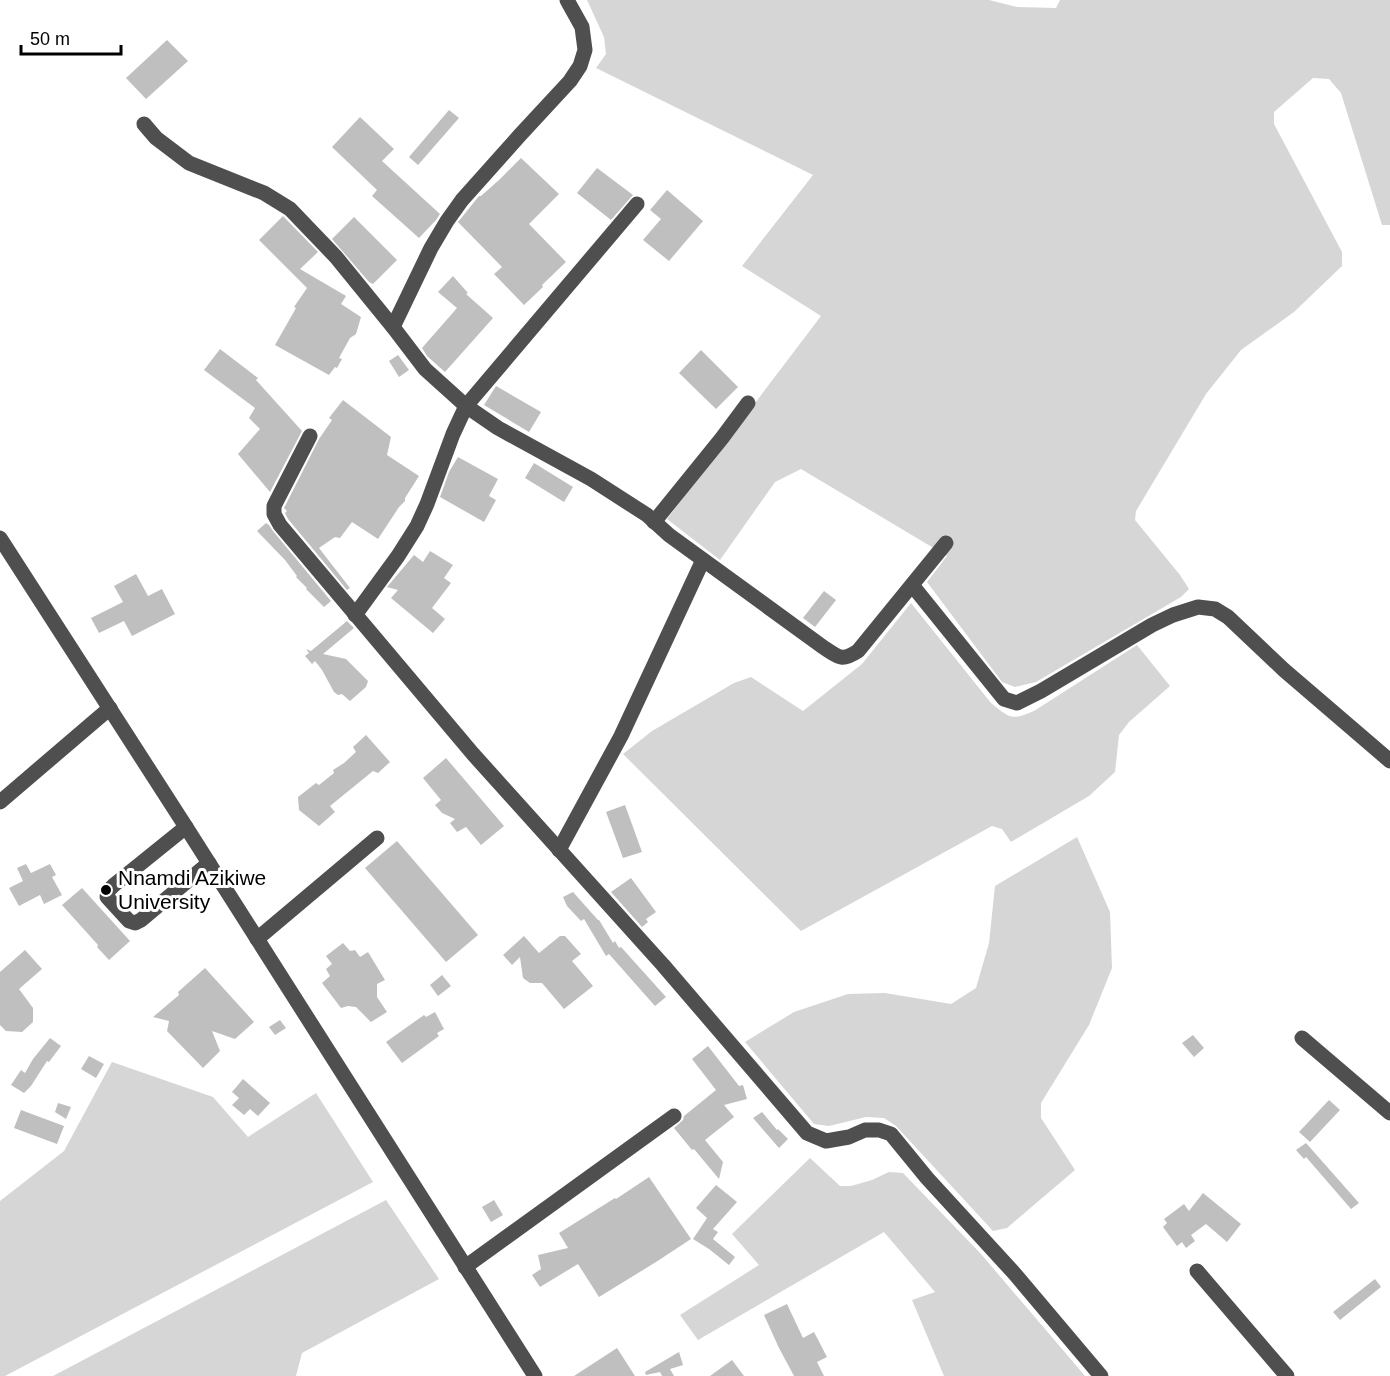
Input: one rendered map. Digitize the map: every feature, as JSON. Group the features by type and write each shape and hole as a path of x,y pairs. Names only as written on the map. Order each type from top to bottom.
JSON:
{"street":[{"path":"393,327 431,248 462,200 570,81 580,66 585,50 582,27 567,0"},
{"path":"144,124 156,138 189,163 264,193 290,209 336,257 425,369 466,406 498,428 591,479 647,515 669,535 840,657 848,657 858,651 946,543"},
{"path":"355,615 417,526 466,406 636,204"},
{"path":"654,522 748,403"},
{"path":"310,436 274,506 274,514 280,525 355,615 473,754 663,965 807,1133 826,1141 849,1137 865,1130 879,1130 891,1134 1101,1376"},
{"path":"0,538 535,1376"},
{"path":"559,850 621,736 703,560"},
{"path":"912,585 1004,699 1017,703 1173,615 1198,607 1215,609 1228,617 1390,761"},
{"path":"0,801 110,708"},
{"path":"186,827 114,885 108,891 107,897 129,921 135,923 209,863"},
{"path":"257,939 377,838"},
{"path":"1302,1038 1390,1113"},
{"path":"465,1267 674,1116"},
{"path":"1197,1271 1287,1376"}],"shaded area":[{"path":"587,0 989,0 1017,7 1056,8 1060,0 1390,0 1390,225 1382,225 1341,93 1329,79 1313,78 1274,112 1274,124 1342,252 1342,266 1294,312 1241,350 1206,394 1136,511 1135,520 1189,589 1181,597 1036,682 1015,687 1002,682 927,582 947,556 801,469 775,482 720,560 667,519 821,316 742,266 813,175 596,68 606,54 604,37"},
{"path":"911,603 991,703 1007,715 1015,717 1034,711 1137,645 1170,686 1129,722 1119,735 1115,772 1089,796 1011,842 1002,829 992,826 801,931 623,754 652,731 734,683 751,677 803,711 862,664"},
{"path":"1077,837 1110,912 1112,968 1089,1025 1041,1103 1041,1118 1075,1170 1007,1228 993,1231 896,1126 884,1118 866,1117 829,1126 814,1124 745,1042 794,1012 848,994 885,993 951,1004 976,988 989,943 995,886"},
{"path":"112,1062 213,1097 248,1137 316,1093 373,1182 5,1376 0,1376 0,1201 64,1151"},
{"path":"810,1158 840,1186 851,1186 872,1180 889,1172 903,1173 981,1254 1085,1376 944,1376 912,1300 935,1292 884,1232 698,1340 680,1315 759,1265 732,1234"},
{"path":"386,1200 439,1279 302,1353 296,1376 53,1376"}],"building":[{"path":"167,40 188,61 146,99 126,78"},
{"path":"449,110 459,118 418,165 409,157"},
{"path":"360,117 394,149 382,161 440,214 419,238 372,196 377,190 332,147"},
{"path":"521,158 559,194 529,224 566,262 524,305 494,274 502,267 458,222 479,196"},
{"path":"597,168 633,195 611,220 577,193"},
{"path":"667,190 703,221 669,261 643,240 661,219 650,210"},
{"path":"283,216 318,252 300,269 346,296 341,304 361,317 356,334 350,338 339,358 342,359 337,368 335,367 329,375 275,345 296,308 294,307 307,288 259,240"},
{"path":"354,217 397,260 373,284 332,239"},
{"path":"453,276 468,293 466,294 493,318 445,372 427,356 422,348 457,308 438,292"},
{"path":"220,349 258,378 256,380 302,431 270,492 238,454 260,429 249,418 255,408 204,370"},
{"path":"701,350 738,387 716,409 679,373"},
{"path":"398,355 409,370 399,377 389,361"},
{"path":"496,386 541,412 529,432 484,405"},
{"path":"343,400 391,437 387,455 419,476 405,501 378,539 352,522 340,538 335,537 319,548 350,588 347,590 288,519 284,508 319,439 332,420 329,418"},
{"path":"458,457 498,479 489,496 496,500 484,522 440,497 449,472"},
{"path":"534,463 573,487 564,502 525,478"},
{"path":"266,523 331,601 324,607 296,577 285,560 257,531"},
{"path":"430,551 453,565 444,578 451,583 432,608 445,619 433,633 391,598 398,590 387,587 414,555 423,562"},
{"path":"136,574 148,596 162,589 175,614 132,636 124,621 99,633 91,618 123,602 114,586"},
{"path":"824,591 836,600 815,627 803,618"},
{"path":"347,621 354,628 323,654 346,659 368,681 366,687 350,701 342,694 338,695 334,692 315,661 312,664 305,656 309,653 306,649 311,651"},
{"path":"366,735 390,762 378,773 373,771 330,806 335,812 319,826 299,810 298,797 334,773 333,770 356,752 353,747"},
{"path":"446,758 504,826 481,845 466,827 457,832 450,823 455,819 442,813 435,805 441,800 423,778"},
{"path":"625,805 642,852 623,858 606,812"},
{"path":"397,841 478,935 446,962 365,868"},
{"path":"26,864 31,873 50,864 56,875 52,877 62,895 44,904 40,895 19,906 9,888 23,881 17,868"},
{"path":"631,878 656,912 646,919 648,922 642,927 611,892"},
{"path":"82,888 130,941 109,960 62,905"},
{"path":"573,892 599,920 613,943 615,941 619,948 621,947 666,997 655,1006 609,954 606,956 584,919 581,921 567,906 563,897"},
{"path":"524,936 539,953 560,936 565,936 581,954 572,961 593,986 564,1009 542,983 530,983 523,978 520,957 512,965 503,955"},
{"path":"343,943 350,951 355,950 360,957 368,952 385,980 377,984 377,997 387,1012 371,1022 356,1007 341,1008 322,983 330,976 326,969 332,964 326,956"},
{"path":"25,950 42,969 19,989 33,1008 33,1022 22,1032 6,1031 0,1025 0,972"},
{"path":"205,968 254,1022 235,1039 212,1031 220,1051 203,1068 167,1031 169,1021 153,1017 179,995 178,992"},
{"path":"442,975 451,986 438,996 430,985"},
{"path":"435,1012 444,1029 437,1033 439,1036 402,1063 386,1042 424,1015 426,1017"},
{"path":"280,1020 286,1028 275,1035 269,1027"},
{"path":"1193,1035 1204,1048 1194,1057 1182,1043"},
{"path":"50,1038 61,1046 49,1062 47,1061 31,1086 24,1093 11,1085 21,1070 25,1073"},
{"path":"708,1046 739,1086 743,1085 747,1099 724,1105 734,1117 705,1140 723,1162 719,1179 674,1128 684,1116 716,1090 692,1059"},
{"path":"89,1056 104,1064 96,1078 81,1069"},
{"path":"243,1079 270,1103 258,1116 250,1109 244,1115 232,1105 239,1098 232,1092"},
{"path":"1329,1100 1340,1110 1310,1142 1299,1132"},
{"path":"58,1103 71,1107 66,1119 55,1112"},
{"path":"21,1110 64,1126 57,1144 14,1128"},
{"path":"762,1112 788,1139 779,1148 753,1118"},
{"path":"1306,1143 1359,1203 1351,1209 1306,1157 1304,1159 1296,1150"},
{"path":"649,1177 691,1239 599,1297 578,1264 540,1287 532,1275 541,1269 538,1255 568,1248 559,1233"},
{"path":"716,1185 737,1202 713,1229 718,1232 713,1239 735,1257 729,1265 693,1239 707,1218 696,1208"},
{"path":"1203,1193 1241,1224 1227,1242 1206,1224 1191,1235 1195,1241 1186,1248 1182,1242 1177,1246 1163,1227 1167,1223 1164,1219 1184,1204 1189,1211"},
{"path":"494,1200 503,1215 491,1222 482,1207"},
{"path":"1375,1279 1381,1287 1340,1320 1333,1312"},
{"path":"787,1304 803,1338 814,1332 827,1357 817,1362 824,1376 794,1376 779,1348 764,1315"},
{"path":"617,1348 635,1376 574,1376"},
{"path":"679,1352 683,1365 670,1369 674,1376 662,1376 660,1372 646,1375 645,1372"},
{"path":"732,1360 744,1376 710,1376"}],"place":[{"name":"Nnamdi Azikiwe University","path":"106,890"}]}
